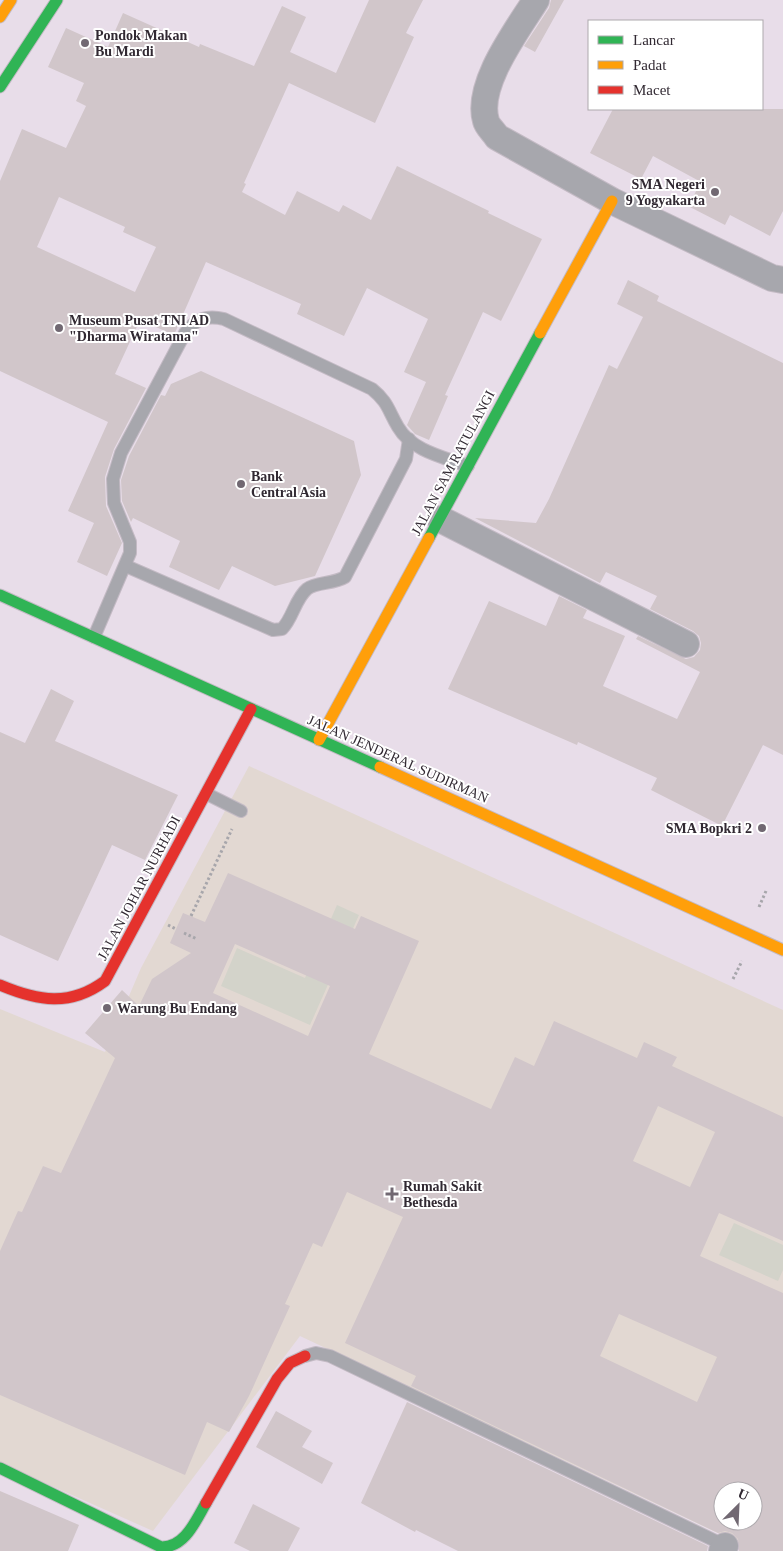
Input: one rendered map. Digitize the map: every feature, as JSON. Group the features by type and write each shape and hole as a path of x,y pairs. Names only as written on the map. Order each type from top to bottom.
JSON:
{"street":[{"path":"0,17 11,0"},
{"path":"0,87 57,0"},
{"path":"536,0 500,59 485,96 486,121 497,136 612,201 772,278 783,280"},
{"name":"JALAN SAM RATULANGI","path":"319,740 612,201"},
{"path":"440,519 686,644"},
{"name":"JALAN JENDERAL SUDIRMAN","path":"0,595 783,950"},
{"name":"JALAN JOHAR NURHADI","path":"0,985 26,995 50,1000 76,998 86,994 105,981 251,709"},
{"path":"0,1468 154,1549 165,1550 173,1548 190,1530 277,1379 290,1363 305,1356"}],"lane":[{"path":"94,637 126,566 130,542 114,503 113,479 118,462 185,332 192,324 202,319 212,316 224,319 372,389 384,400 398,428 409,439 423,450 468,466"},
{"path":"126,566 273,630 282,629 297,601 308,588 323,583 335,583 345,578 406,459 409,439"},
{"path":"207,794 241,811"},
{"path":"305,1356 316,1353 330,1356 728,1549"}],"path":[{"path":"192,916 241,811"},
{"path":"757,913 766,891"},
{"path":"184,933 197,939"},
{"path":"733,979 743,958"}],"shaded area":[{"name":"Rumah Sakit Bethesda","path":"249,766 783,1010 783,1551 756,1551 714,1531 763,1531 763,1481 713,1481 713,1531 300,1336 153,1531 0,1463 0,1009 105,1052 141,968"},
{"path":"337,905 359,915 310,1025 221,986 237,948 305,978"},
{"path":"734,1223 783,1245 783,1270 778,1281 719,1255"}],"building":[{"path":"369,0 423,0 406,33 414,37 375,123 289,83 244,183 246,184 242,192 285,215 297,191 339,212 343,205 371,220 397,166 489,211 488,213 542,239 501,321 483,312 445,395 448,396 429,440 415,434 407,425 426,382 404,372 428,319 367,288 344,336 297,314 301,304 206,262 174,335 140,320 115,374 146,388 114,449 105,477 106,506 122,543 107,576 77,562 94,523 68,511 108,422 0,371 0,181 22,129 66,148 86,106 76,101 84,83 48,67 66,28 108,47 123,13 199,47 200,44 254,66 282,6 306,17 290,52 336,73","holes":["59,197 125,227 123,232 156,247 135,292 37,247"]},
{"path":"551,0 564,0 535,52 524,46 549,8"},
{"path":"783,109 783,211 770,236 730,215 725,225 688,206 701,182 653,156 641,179 590,153 612,110"},
{"path":"628,280 659,296 657,301 783,363 783,755 763,745 722,826 651,790 657,778 578,742 577,745 448,689 489,601 546,626 559,596 587,610 583,618 625,636 603,686 677,719 700,672 636,639 638,636 686,659 694,657 700,650 699,636 693,631 650,609 657,596 606,572 600,583 475,518 536,523 549,499 609,365 617,369 643,317 617,304"},
{"name":"Bank Central Asia","path":"201,371 354,441 361,475 315,576 275,586 232,566 219,590 169,567 180,541 133,518 131,522 122,501 121,480 129,456 161,395 165,396 171,384"},
{"path":"51,689 74,701 55,741 178,795 145,860 112,845 58,961 0,935 0,732 25,743"},
{"name":"Rumah Sakit Bethesda","path":"228,873 355,929 361,916 419,941 369,1054 491,1109 515,1057 534,1066 554,1021 637,1058 644,1042 677,1057 672,1066 783,1117 783,1241 719,1213 700,1256 783,1293 783,1551 739,1551 738,1539 732,1533 725,1531 763,1531 763,1481 713,1481 713,1531 411,1386 416,1376 345,1343 403,1217 347,1192 322,1247 313,1243 285,1304 290,1306 249,1396 229,1432 207,1422 185,1475 0,1395 0,1251 18,1211 22,1212 43,1166 61,1173 115,1058 85,1033 122,990 139,1006 152,979 191,953 170,943 183,913 205,922","holes":["235,944 330,986 308,1036 213,993","658,1106 715,1132 690,1187 633,1161","619,1314 717,1357 697,1402 600,1356"]},
{"path":"407,1402 708,1546 707,1551 458,1551 416,1530 415,1532 361,1503"},
{"path":"276,1411 312,1431 302,1447 333,1463 322,1484 256,1447"},
{"path":"0,1491 79,1525 68,1551 0,1551"},
{"path":"253,1504 300,1528 288,1551 250,1551 234,1543"}],"traffic: fast":[{"path":"0,87 57,0"},
{"path":"429,538 540,333"},
{"path":"0,595 380,767"},
{"path":"0,1468 161,1547 177,1543 183,1538 194,1525 206,1503"}],"traffic: slow":[{"path":"0,17 11,0"},
{"path":"540,333 612,201"},
{"path":"319,740 429,538"},
{"path":"380,767 783,950"}],"traffic: jam":[{"path":"0,985 28,995 54,999 79,995 105,981 251,709"},
{"path":"206,1503 277,1379 290,1363 305,1356"}],"place":[{"name":"Pondok Makan Bu Mardi","path":"85,43"},
{"name":"SMA Negeri 9 Yogyakarta","path":"715,192"},
{"name":"Museum Pusat TNI AD \"Dharma Wiratama\"","path":"59,328"},
{"name":"Bank Central Asia","path":"241,484"},
{"name":"SMA Bopkri 2","path":"762,828"},
{"name":"Warung Bu Endang","path":"107,1008"},
{"name":"Rumah Sakit Bethesda","path":"392,1194"}]}
